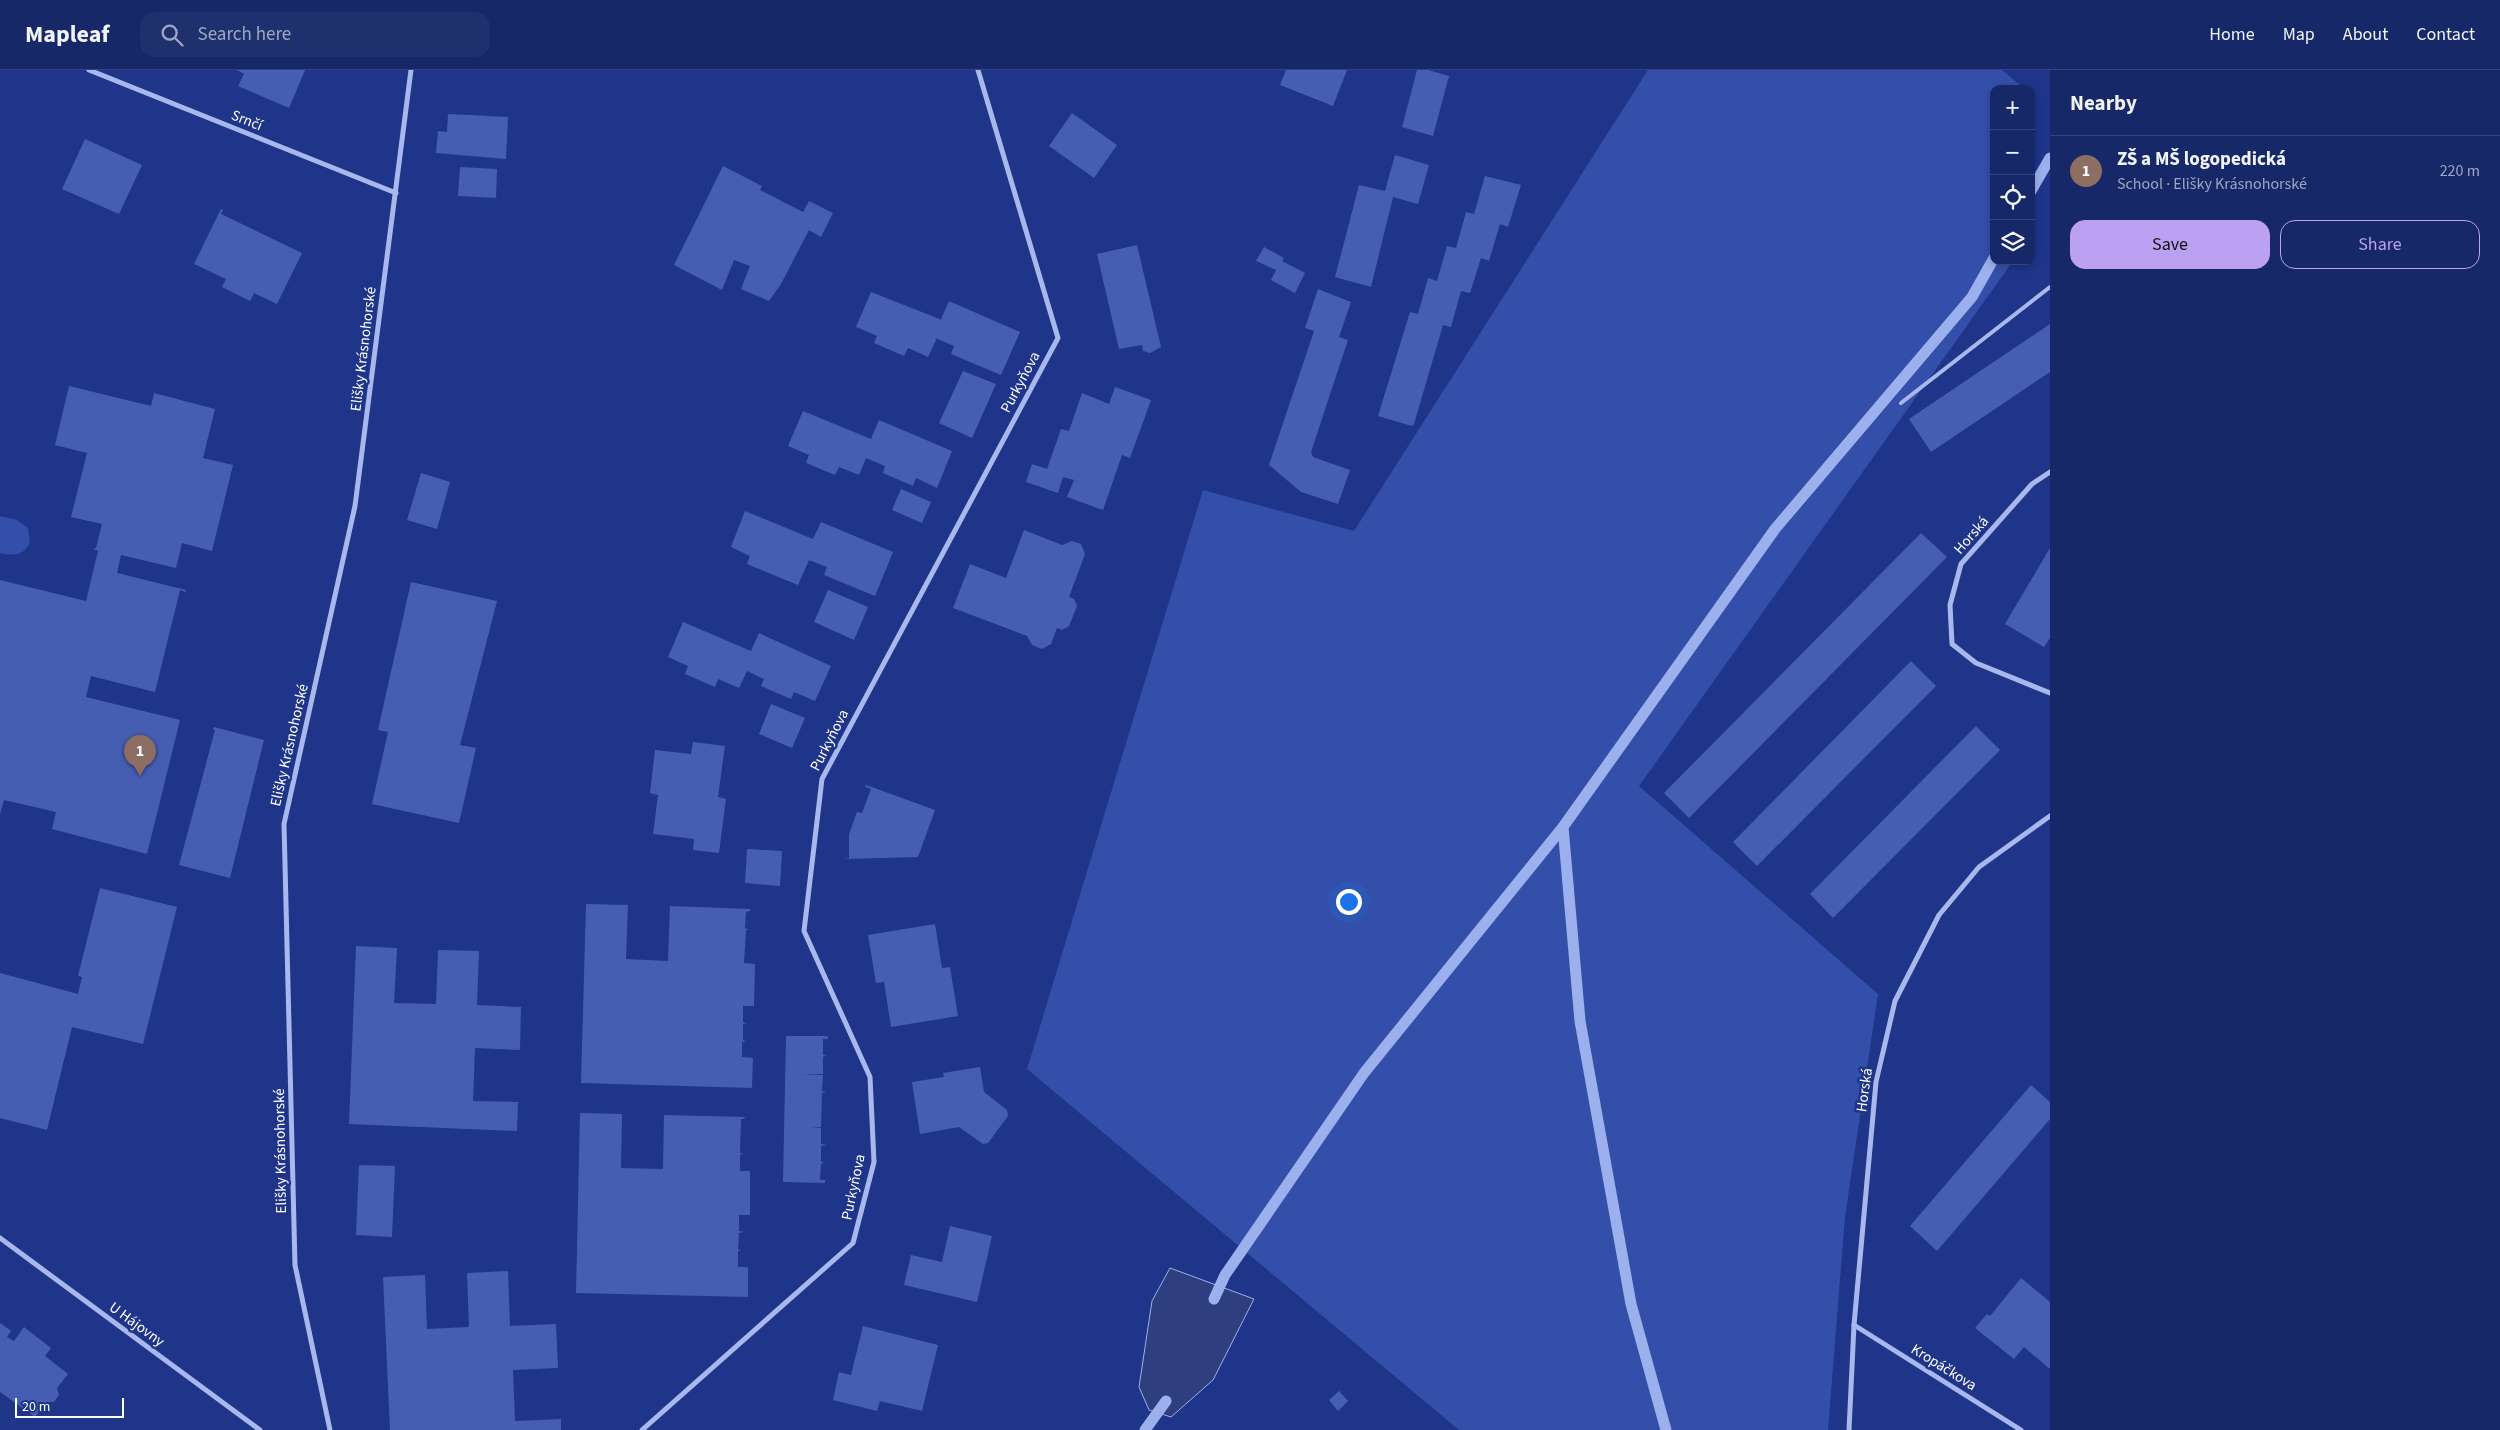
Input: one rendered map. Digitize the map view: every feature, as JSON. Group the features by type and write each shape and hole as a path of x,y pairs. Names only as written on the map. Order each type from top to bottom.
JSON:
{"street":[{"name":"Srnčí","path":"89,70 396,193"},
{"name":"Elišky Krásnohorské","path":"330,1430 295,1265 284,824 355,506 411,70"},
{"name":"Purkyňova","path":"642,1430 853,1243 874,1162 870,1077 804,931 822,779 1058,338 978,70"},
{"name":"Horská","path":"2050,472 2032,484 1961,564 1950,605 1952,644 1976,663 2050,693"},
{"name":"Horská","path":"1849,1430 1854,1325 1876,1082 1895,1001 1939,915 1956,894 1979,867 2050,816"},
{"name":"U Hájovny","path":"0,1238 260,1430"},
{"name":"Kropáčkova","path":"1854,1325 2022,1430"}],"lane":[{"path":"1901,403 2050,287"}],"shaded area":[{"path":"1648,70 2002,70 2020,85 1990,85 1990,265 2010,265 1639,786 1878,994 1845,1217 1828,1430 1459,1430 1027,1069 1203,490 1354,531"},
{"path":"0,516 17,520 28,528 30,542 25,550 14,555 0,553"},
{"path":"1170,1268 1254,1299 1213,1380 1171,1417 1149,1410 1139,1387 1152,1301"}],"building":[{"path":"237,70 305,70 289,108 238,86 244,74"},
{"path":"1286,70 1347,70 1333,106 1280,85"},
{"path":"1417,70 1428,70 1449,76 1433,136 1402,127"},
{"path":"1072,113 1117,145 1094,178 1049,146"},
{"path":"448,114 508,117 506,159 436,153 438,131 447,132"},
{"path":"85,139 142,165 119,214 62,189"},
{"path":"1395,155 1429,165 1418,204 1393,197 1371,287 1335,277 1359,185 1385,191"},
{"path":"723,166 762,186 760,190 803,212 809,201 833,213 821,237 809,230 781,284 769,301 741,289 750,266 734,260 722,290 674,265"},
{"path":"460,167 497,169 496,198 458,196"},
{"path":"1485,176 1521,185 1508,227 1500,224 1489,261 1481,258 1470,293 1461,291 1451,327 1443,325 1414,424 1412,426 1378,416 1410,312 1418,314 1428,278 1437,281 1447,246 1456,248 1466,212 1474,214"},
{"path":"221,209 223,210 221,214 302,253 277,304 254,293 250,301 222,287 226,279 194,264"},
{"path":"1137,245 1161,347 1150,353 1143,351 1142,345 1119,349 1097,254"},
{"path":"1264,247 1284,258 1282,261 1305,273 1295,293 1271,280 1276,270 1256,261"},
{"path":"1318,289 1351,302 1339,337 1348,340 1311,452 1313,457 1350,470 1338,504 1301,492 1269,465 1314,331 1305,328"},
{"path":"871,292 942,320 949,301 1020,332 1001,375 951,354 954,346 935,338 936,340 928,357 908,348 904,356 874,343 877,336 856,327"},
{"path":"2050,324 2050,372 1931,452 1909,419"},
{"path":"963,371 996,384 972,438 939,423"},
{"path":"69,386 151,406 154,393 215,409 203,458 233,465 212,551 182,543 176,568 121,555 117,573 186,590 186,592 180,590 155,692 91,676 86,697 180,720 147,854 52,829 56,812 4,800 0,814 0,580 86,601 98,551 93,549 96,548 102,524 71,517 87,453 55,445"},
{"path":"1115,387 1151,400 1130,458 1122,455 1103,510 1067,497 1074,480 1063,477 1058,493 1026,482 1032,464 1047,469 1061,429 1069,431 1082,393 1109,404"},
{"path":"803,411 871,439 879,420 952,451 937,488 916,478 913,486 883,473 885,466 866,458 859,475 839,467 835,475 806,463 809,455 788,446"},
{"path":"421,473 450,482 437,529 407,520"},
{"path":"901,489 931,502 922,523 892,510"},
{"path":"745,511 813,539 821,522 893,552 875,596 824,575 827,567 809,560 798,585 747,564 750,556 731,547"},
{"path":"1024,530 1062,545 1072,541 1081,544 1085,554 1069,597 1074,599 1077,606 1069,626 1062,630 1057,628 1051,644 1042,649 1032,645 1027,636 953,608 970,564 1006,578"},
{"path":"1921,533 1947,557 1689,818 1664,793"},
{"path":"2050,548 2050,638 2044,647 2005,624"},
{"path":"411,582 497,601 460,745 476,748 459,823 372,804 388,732 378,730"},
{"path":"828,590 868,607 854,640 814,622"},
{"path":"683,622 751,651 759,633 831,666 815,701 794,692 791,699 761,686 764,679 747,671 739,688 718,679 715,687 685,674 688,666 668,657"},
{"path":"1911,661 1936,686 1757,866 1733,842"},
{"path":"771,704 805,718 792,748 759,734"},
{"path":"1976,726 2000,750 1833,918 1810,894"},
{"path":"214,727 264,740 230,878 179,865 215,730 213,730"},
{"path":"693,742 725,746 718,797 726,799 719,853 693,850 694,839 653,834 658,795 650,793 655,750 691,754"},
{"path":"866,785 935,810 918,857 844,859 849,858 849,834 857,812 862,813 871,789 865,787"},
{"path":"747,849 782,851 780,886 745,883"},
{"path":"100,888 177,907 143,1044 72,1027 47,1130 0,1118 0,973 78,994 82,977 78,976"},
{"path":"586,904 628,905 626,959 668,961 670,906 750,909 750,911 746,912 745,928 749,930 746,930 744,963 755,964 754,1006 743,1006 743,1022 746,1024 743,1024 743,1040 746,1042 742,1042 742,1057 753,1058 752,1088 581,1083"},
{"path":"935,924 942,968 950,967 958,1016 891,1027 884,982 876,983 868,935"},
{"path":"356,946 397,948 394,1003 436,1004 438,950 479,951 477,1005 521,1007 520,1050 475,1048 473,1101 518,1102 517,1131 349,1124"},
{"path":"786,1036 828,1036 828,1039 823,1039 823,1055 826,1055 823,1057 823,1074 801,1074 823,1075 822,1091 826,1091 822,1093 821,1127 812,1128 821,1128 821,1144 827,1145 821,1146 821,1162 824,1162 821,1164 820,1180 825,1180 825,1183 783,1182"},
{"path":"980,1067 984,1092 1007,1110 1008,1116 988,1143 983,1144 959,1127 920,1134 912,1082 944,1077 943,1073"},
{"path":"2031,1085 2050,1102 2050,1119 1937,1251 1910,1226"},
{"path":"580,1113 622,1114 621,1168 663,1169 664,1115 745,1117 741,1119 740,1153 743,1153 740,1155 740,1171 750,1171 750,1215 739,1215 739,1231 744,1232 739,1233 738,1249 741,1251 738,1251 738,1267 748,1267 748,1297 576,1293"},
{"path":"359,1165 395,1166 392,1237 356,1235"},
{"path":"950,1226 992,1236 977,1302 904,1285 911,1255 942,1262"},
{"path":"508,1271 510,1326 556,1324 558,1368 513,1370 515,1421 561,1419 561,1430 390,1430 383,1277 425,1275 427,1329 469,1327 467,1273"},
{"path":"2021,1278 2050,1302 2050,1369 2024,1347 2014,1359 1975,1328 1987,1314 1990,1316"},
{"path":"0,1323 11,1331 7,1337 14,1341 24,1327 51,1348 45,1356 68,1374 57,1388 59,1395 54,1402 47,1402 35,1417 0,1392"},
{"path":"863,1326 938,1345 922,1411 880,1401 877,1411 833,1400 839,1372 851,1375"},
{"path":"1339,1391 1348,1401 1338,1411 1329,1400"}],"waterway":[{"path":"2035,184 2050,158"},
{"path":"1214,1299 1225,1275 1364,1073 1563,827 1775,529 1972,297 1990,265"},
{"path":"1563,827 1580,1021 1631,1304 1666,1430"},
{"path":"1145,1430 1166,1401"}],"place":[{"name":"ZŠ a MŠ logopedická","path":"140,776"}]}
